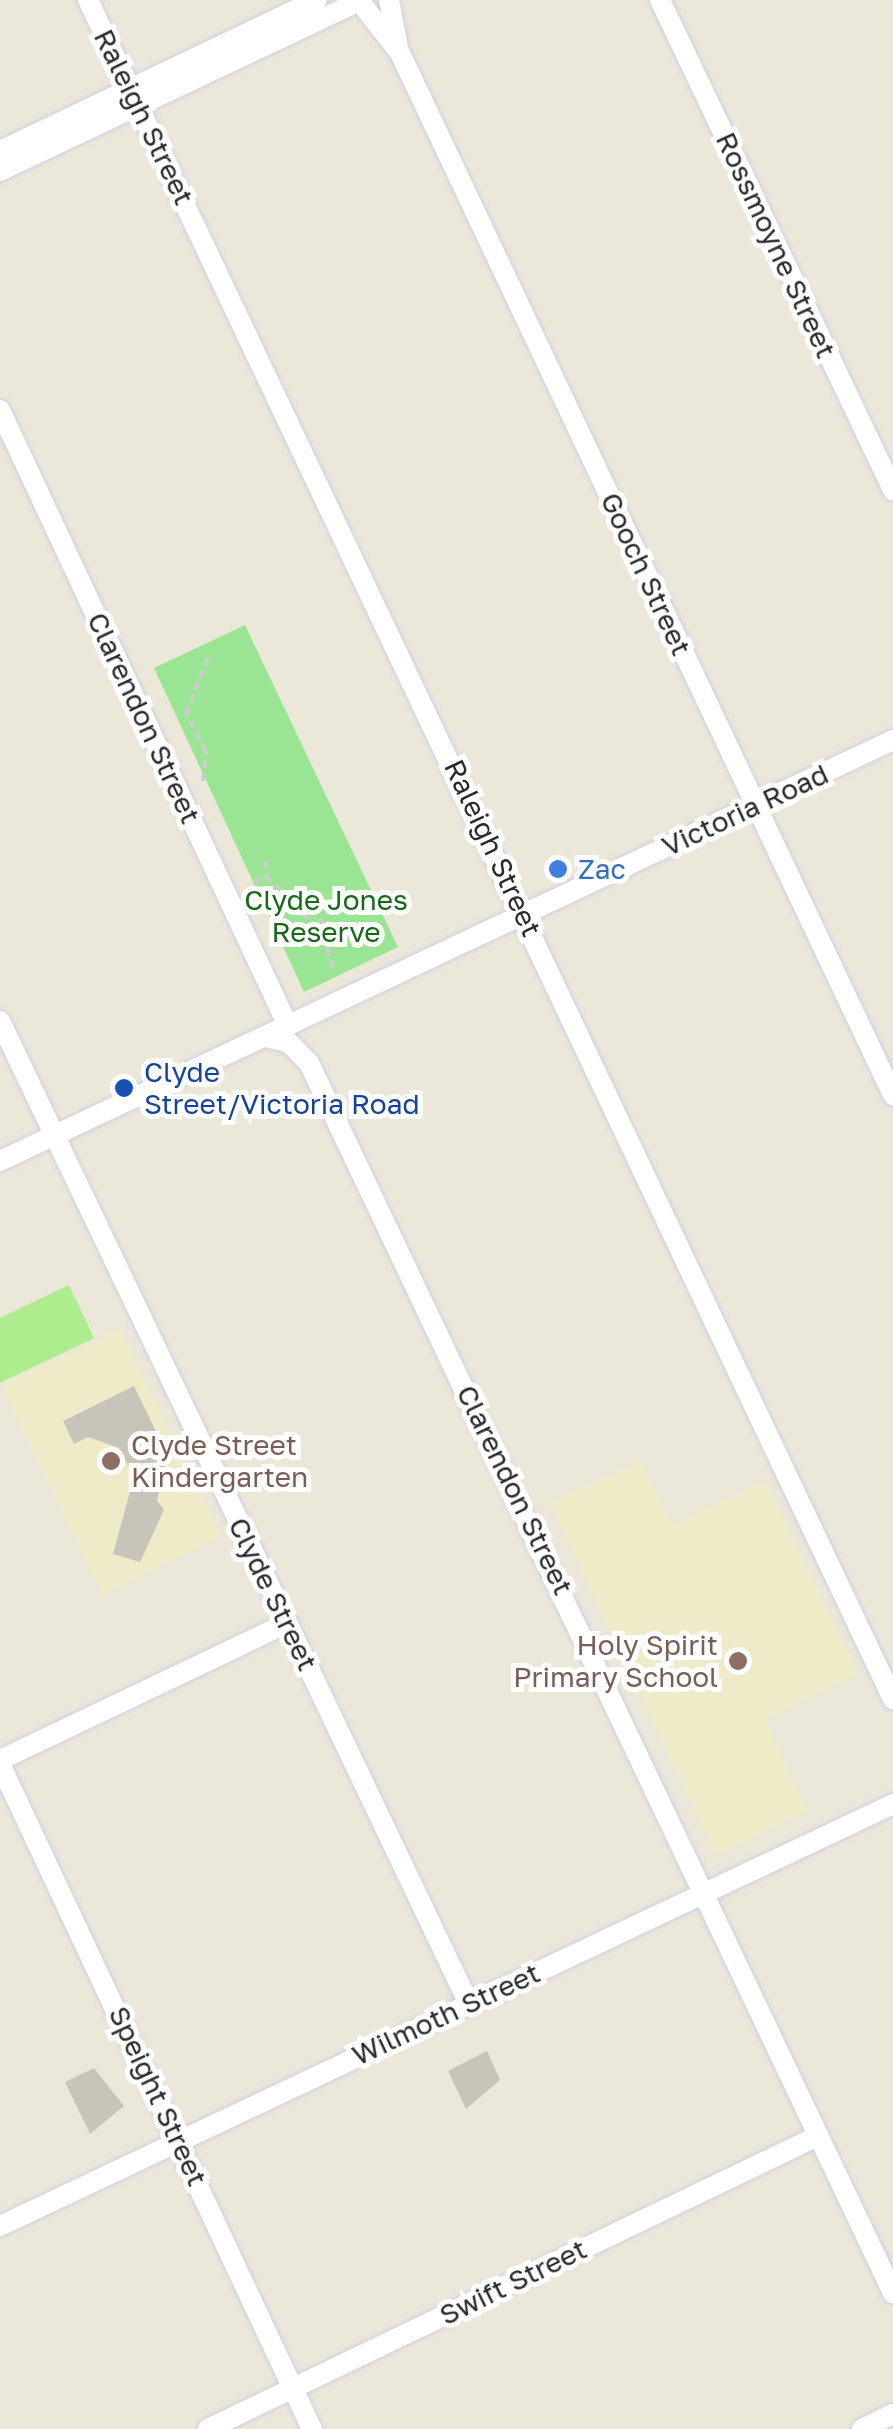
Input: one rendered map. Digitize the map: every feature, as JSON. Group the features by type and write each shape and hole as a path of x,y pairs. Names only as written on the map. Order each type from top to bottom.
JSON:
{"street":[{"name":"Raleigh Street","path":"88,0 525,914 893,1699"},
{"path":"0,170 317,0"},
{"name":"Rossmoyne Street","path":"660,0 893,490"},
{"path":"0,150 369,2"},
{"name":"Gooch Street","path":"369,2 400,54 893,1095"},
{"name":"Clarendon Street","path":"0,410 288,1026"},
{"name":"Victoria Road","path":"0,1160 893,740"},
{"name":"Clyde Street","path":"0,1020 468,2004"},
{"name":"Clarendon Street","path":"266,1037 288,1042 309,1063 708,1890 893,2293"},
{"path":"0,1762 287,1623"},
{"name":"Speight Street","path":"0,1762 181,2140 312,2429"},
{"name":"Wilmoth Street","path":"0,2226 893,1804"},
{"name":"Swift Street","path":"208,2429 818,2136"},
{"path":"862,2429 893,2414"}],"path":[{"path":"203,781 206,751 186,714 209,655"},
{"path":"266,861 266,876 318,925 334,972"},
{"path":"254,882 266,876"},
{"path":"318,925 341,896"}],"shaded area":[{"name":"Clyde Street Kindergarten","path":"120,1329 221,1537 102,1594 2,1386"},
{"name":"Holy Spirit Primary School","path":"641,1461 672,1525 765,1481 857,1674 764,1719 807,1811 716,1854 550,1503"}],"green space":[{"name":"Clyde Jones Reserve","path":"245,625 398,947 304,992 154,668"},
{"path":"69,1285 94,1338 0,1383 0,1318"}],"building":[{"path":"134,1386 168,1456 157,1500 164,1510 140,1562 113,1554 134,1477 119,1448 88,1437 74,1444 63,1421"},
{"path":"487,2051 500,2080 466,2109 448,2071"},
{"path":"94,2068 124,2106 90,2134 65,2082"}],"place":[{"name":"Zac","path":"558,869"},
{"name":"Clyde Street/Victoria Road","path":"124,1088"},
{"name":"Clyde Street Kindergarten","path":"111,1461"},
{"name":"Holy Spirit Primary School","path":"738,1661"}]}
